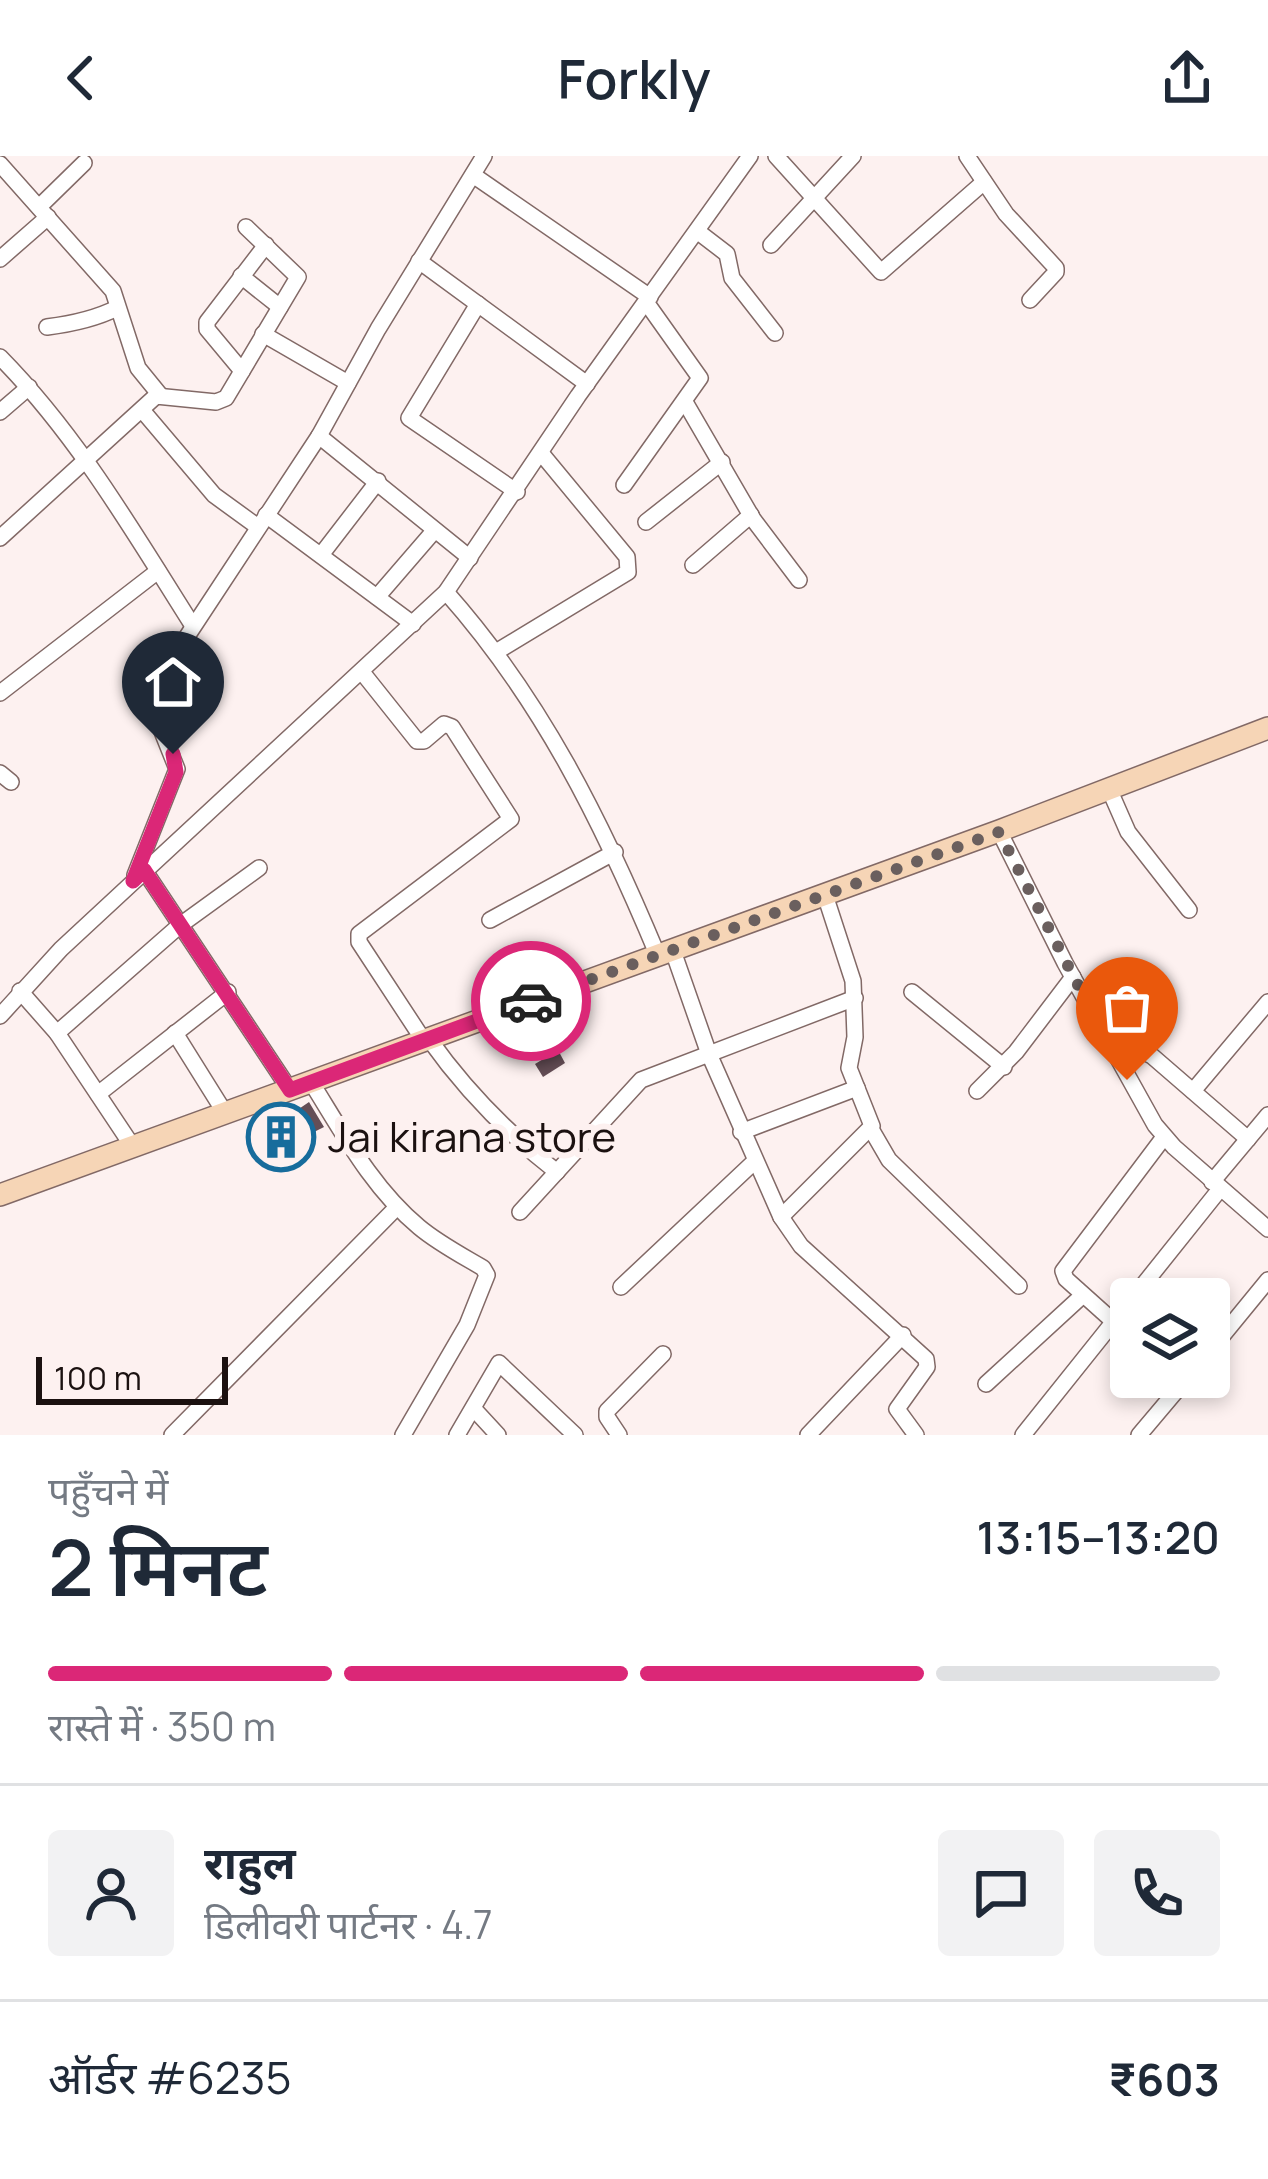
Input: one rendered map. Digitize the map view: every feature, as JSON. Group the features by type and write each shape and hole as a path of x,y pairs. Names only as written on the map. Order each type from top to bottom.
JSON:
{"street":[{"path":"138,876 177,769 155,722 154,706 194,626 319,436 484,156"},
{"path":"0,1016 138,876 446,592 586,384 750,156"},
{"path":"776,156 882,272 984,182"},
{"path":"771,245 854,156"},
{"path":"967,156 1013,222 1056,268 1030,300"},
{"path":"0,259 84,163"},
{"path":"0,164 112,292 138,368 160,394 220,402 298,275 246,227"},
{"path":"472,175 648,300 700,374 624,484"},
{"path":"697,231 728,256 732,278 775,333"},
{"path":"242,371 206,326 266,245"},
{"path":"419,261 586,384"},
{"path":"242,276 280,307"},
{"path":"478,304 409,418 517,491"},
{"path":"47,327 97,318 117,308"},
{"path":"263,334 348,383"},
{"path":"0,357 88,462 194,626"},
{"path":"0,412 29,387"},
{"path":"0,538 160,394"},
{"path":"685,402 751,515 799,580"},
{"path":"142,410 214,495 321,556 413,623"},
{"path":"319,436 470,557"},
{"path":"496,652 628,572 627,557 542,453"},
{"path":"646,522 722,462"},
{"path":"321,556 378,481"},
{"path":"693,565 751,515"},
{"path":"377,597 434,531"},
{"path":"0,693 158,572"},
{"path":"446,592 496,652 548,728 666,953 781,1217 801,1246 903,1335 928,1363 897,1409 916,1435"},
{"path":"362,672 417,741 424,741 444,724 452,727 512,819 359,934 359,942 467,1090 557,1172"},
{"path":"0,1195 999,832 1268,728"},
{"path":"1110,790 1128,832 1189,910"},
{"path":"999,832 1100,1029 1164,1137 1268,1229"},
{"path":"490,920 614,852"},
{"path":"57,1033 179,926 259,868"},
{"path":"138,876 397,1208 487,1275 467,1325 403,1435"},
{"path":"825,895 855,998 849,1066 871,1129 902,1174 1018,1286"},
{"path":"977,1091 1004,1066 1073,977"},
{"path":"20,991 57,1033 133,1147"},
{"path":"98,1094 227,992"},
{"path":"912,992 1004,1066"},
{"path":"520,1212 640,1080 855,998"},
{"path":"1193,1091 1268,1002"},
{"path":"1100,1029 1143,1050 1248,1139"},
{"path":"175,1033 226,1113"},
{"path":"741,1132 857,1088"},
{"path":"1147,1278 1268,1115"},
{"path":"781,1217 871,1129"},
{"path":"1110,1318 1066,1280 1064,1271 1164,1137"},
{"path":"621,1287 754,1161"},
{"path":"172,1435 397,1208"},
{"path":"1230,1326 1268,1280"},
{"path":"986,1384 1083,1294"},
{"path":"1023,1435 1110,1327"},
{"path":"808,1435 903,1335"},
{"path":"619,1435 607,1411 663,1354"},
{"path":"457,1435 499,1363 575,1435"},
{"path":"1139,1435 1170,1398"},
{"path":"474,1409 498,1435"}],"building":[{"path":"558,1050 565,1063 543,1077 535,1064"},
{"name":"Jai kirana store","path":"309,1102 324,1127 304,1137 312,1149 270,1167 253,1126 290,1115"}],"way so far":[{"path":"531,1001 999,832 1127,1080"}],"place":[{"name":"Jai kirana store","path":"281,1137"}],"route":[{"path":"173,754 176,772 133,881 144,870 290,1090 531,1001"}]}
